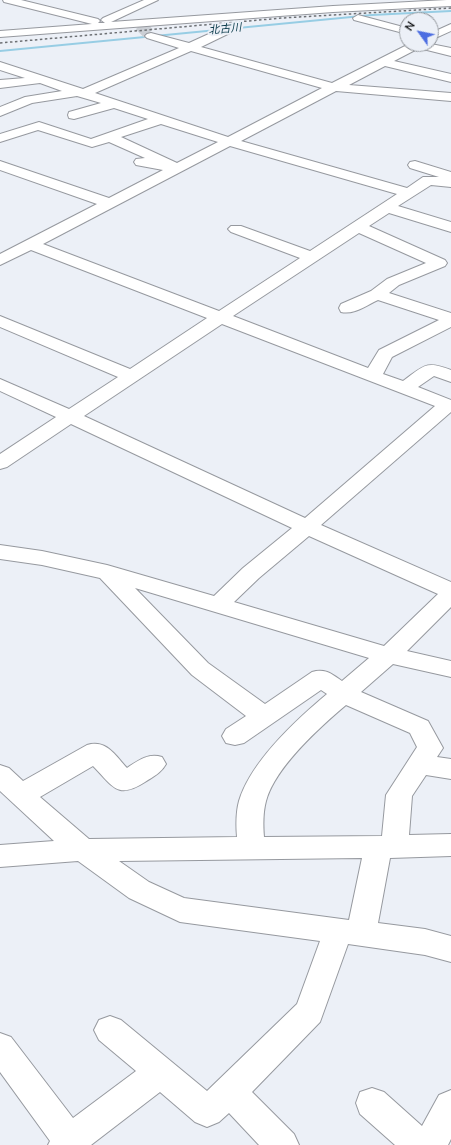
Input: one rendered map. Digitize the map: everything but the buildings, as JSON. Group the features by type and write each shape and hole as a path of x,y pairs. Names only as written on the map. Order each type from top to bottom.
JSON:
{"street":[{"path":"8,0 102,24 153,0"},
{"path":"0,34 102,24 232,23 317,2 333,9"},
{"path":"297,7 333,9 451,3"},
{"path":"358,18 399,29"},
{"path":"0,112 29,100 80,93 187,47 232,23"},
{"path":"439,33 451,27"},
{"path":"151,36 331,88 451,97"},
{"path":"439,49 451,52"},
{"path":"0,260 227,141 403,52"},
{"path":"384,62 446,77 451,69"},
{"path":"0,66 159,120 410,193"},
{"path":"0,84 44,80"},
{"path":"74,115 113,104"},
{"path":"26,117 39,126 56,134 92,143 159,120"},
{"path":"0,138 39,126"},
{"path":"110,137 176,168"},
{"path":"141,162 176,168"},
{"path":"0,165 109,203"},
{"path":"415,165 451,176"},
{"path":"0,463 220,317 393,205 428,180 451,183"},
{"path":"364,193 451,227"},
{"path":"347,308 377,294 393,282 439,263 359,227"},
{"path":"236,229 313,257"},
{"path":"29,244 449,405 251,573 217,606"},
{"path":"434,261 449,253"},
{"path":"377,294 451,320"},
{"path":"372,376 385,354 451,320"},
{"path":"0,321 131,376"},
{"path":"405,388 432,369 451,378"},
{"path":"0,384 307,527 451,590"},
{"path":"0,551 38,549 217,606 388,656 451,669"},
{"path":"107,572 200,669 264,716"},
{"path":"252,848 250,826 254,796 277,756 318,715 388,656 451,594"},
{"path":"110,1030 207,1111 230,1092 309,1012 349,932 387,847 399,795 430,748 419,727 344,694 321,678 235,736"},
{"path":"21,795 96,752 124,782 153,764"},
{"path":"420,765 451,770"},
{"path":"0,774 52,824 83,850 139,890 180,910 425,942 451,949"},
{"path":"0,856 83,850 451,845"},
{"path":"0,1047 69,1144 160,1072"},
{"path":"230,1092 282,1145"},
{"path":"372,1103 419,1145"},
{"path":"430,1145 451,1106"}],"waterway":[{"name":"北古川","path":"0,51 372,15 451,11"}],"tunnel":[{"path":"140,25 151,36"}],"railway":[{"path":"0,43 282,18 451,8"}]}
